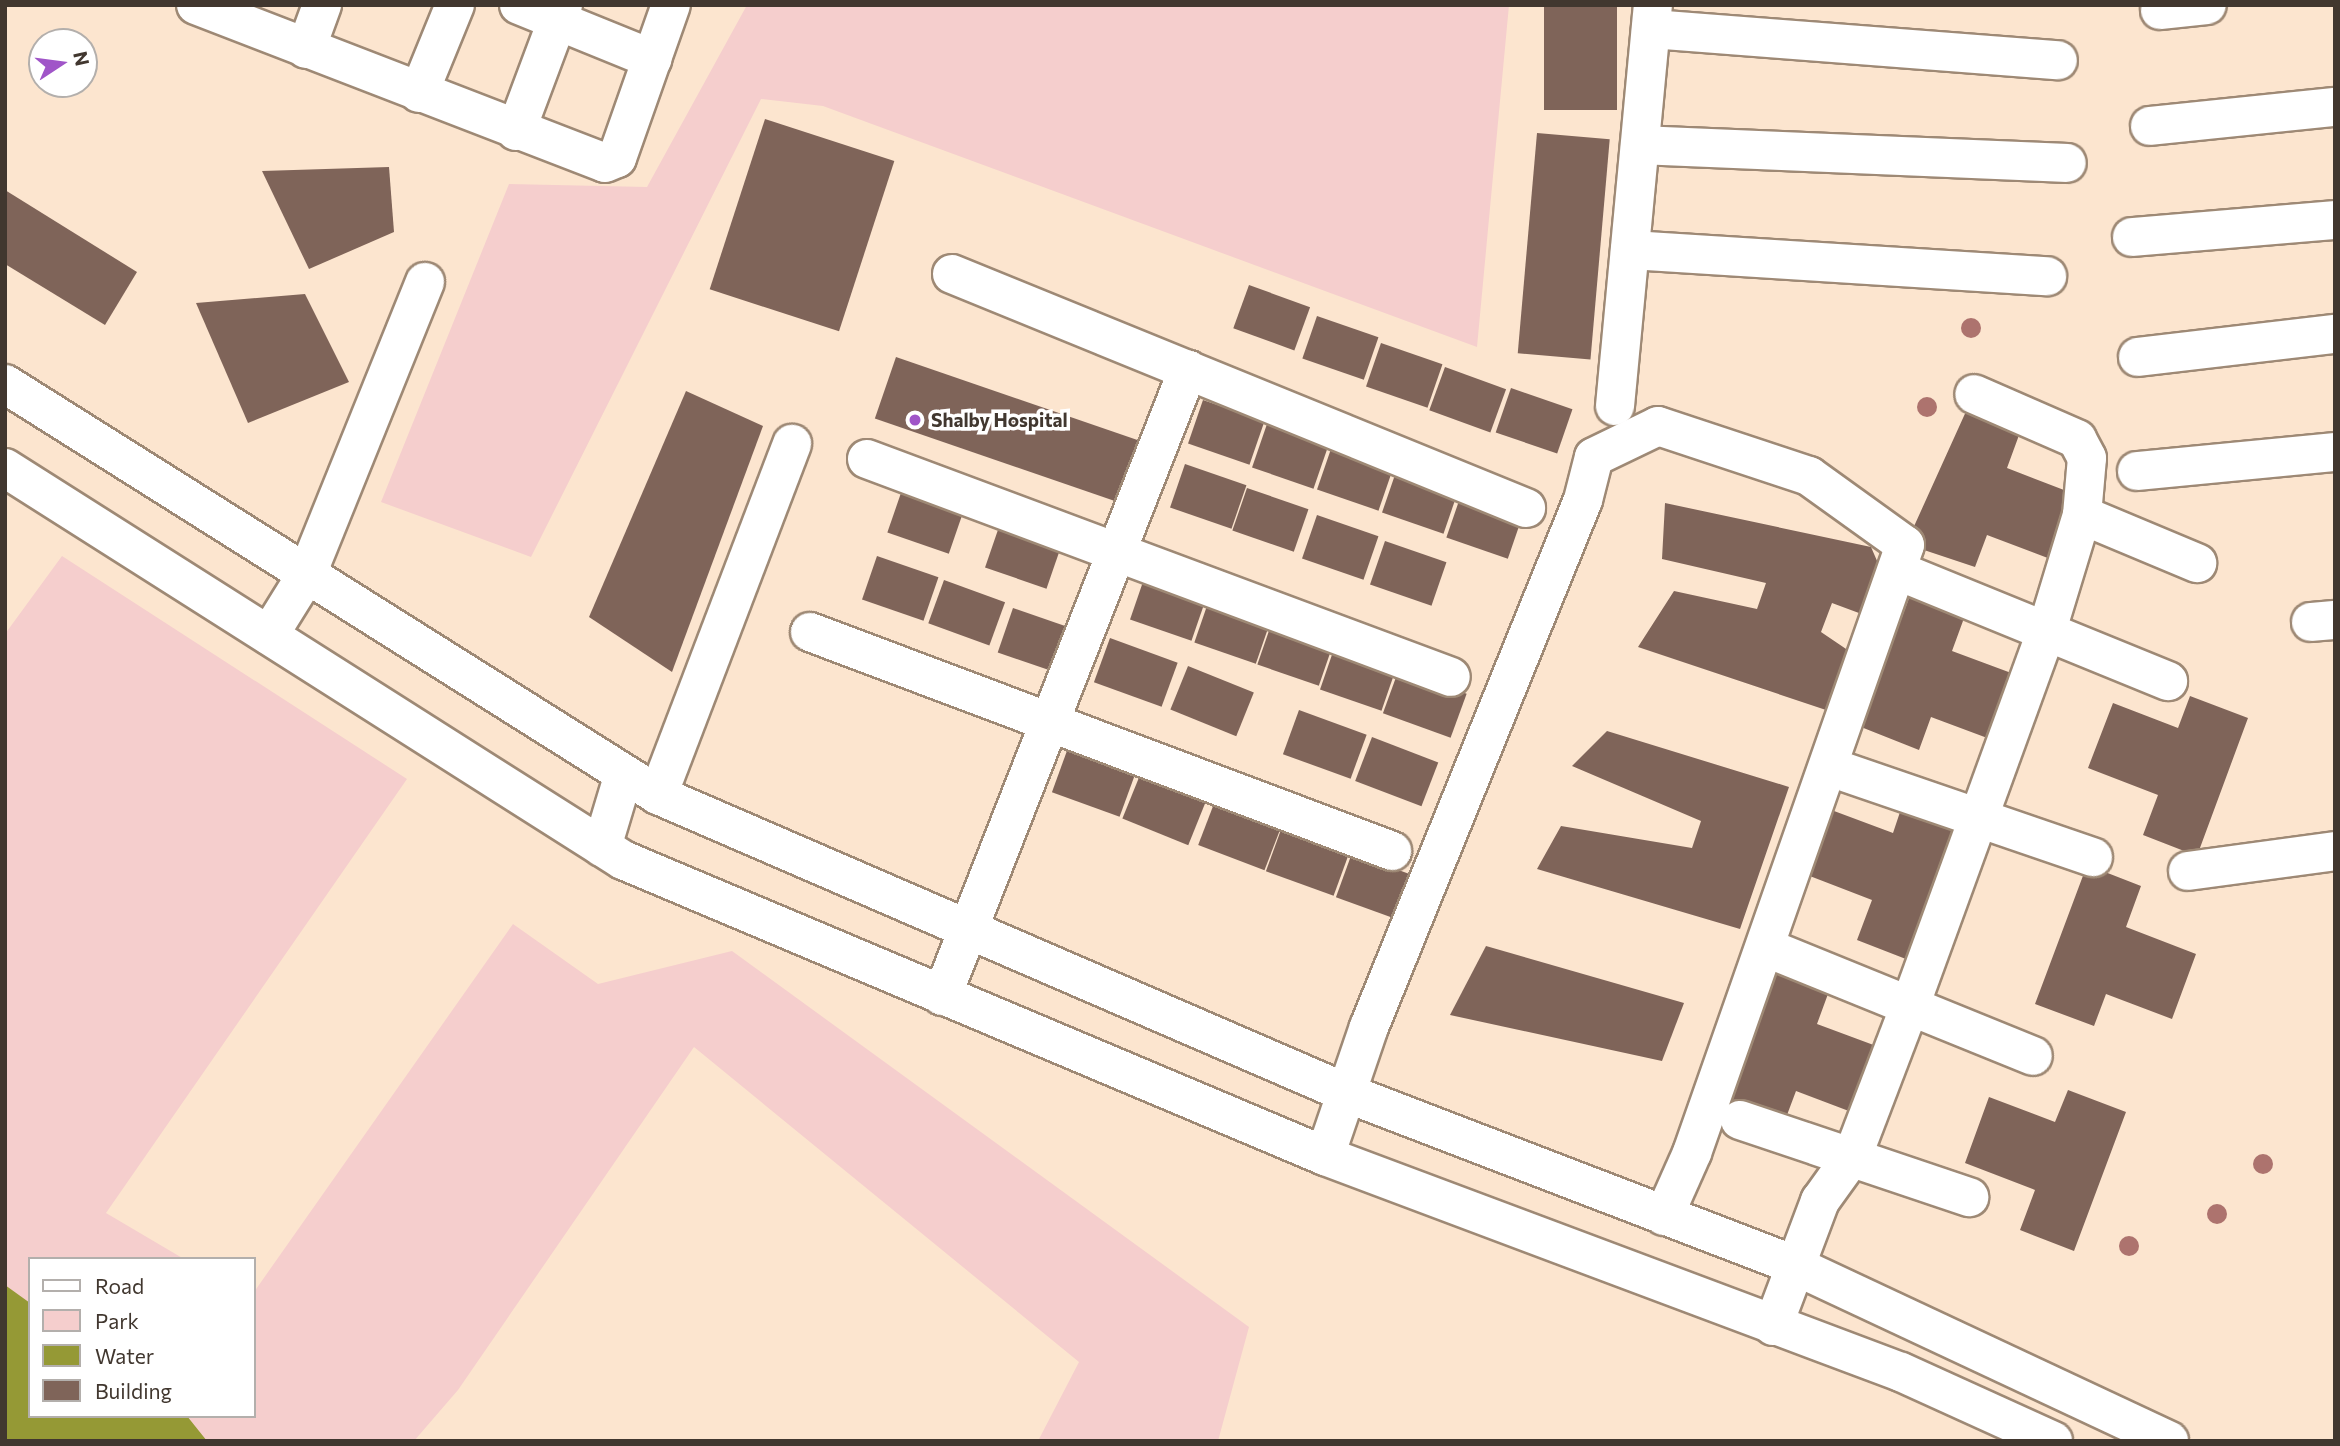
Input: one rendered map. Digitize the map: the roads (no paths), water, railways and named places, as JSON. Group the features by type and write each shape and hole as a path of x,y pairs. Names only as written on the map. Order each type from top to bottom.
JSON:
{"street":[{"path":"306,49 322,5"},
{"path":"419,93 455,5"},
{"path":"519,5 561,13 652,59"},
{"path":"199,6 596,162 617,158 671,5"},
{"path":"2160,10 2207,5"},
{"path":"516,131 561,13"},
{"path":"1615,406 1652,17 2058,60"},
{"path":"2150,126 2335,107"},
{"path":"1640,145 2067,163"},
{"path":"2132,237 2335,220"},
{"path":"1630,250 2047,276"},
{"path":"952,274 1526,508"},
{"path":"269,635 307,573 425,282"},
{"path":"2138,357 2335,334"},
{"path":"942,996 1188,370"},
{"path":"5,384 307,573 623,777 968,930 1349,1094 1796,1266 2169,1441"},
{"path":"1773,1326 1820,1201 1853,1155 1910,1006 2047,630 2082,515 2087,458 2077,439 1974,394"},
{"path":"1325,1156 1349,1094 1369,1027 1583,500 1594,457 1658,426 1810,476 1905,545 1697,1140 1664,1216"},
{"path":"658,794 792,444"},
{"path":"2137,471 2335,452"},
{"path":"867,459 1451,677"},
{"path":"5,468 602,847 942,996 1325,1156 1901,1372 2053,1441"},
{"path":"2082,515 2197,563"},
{"path":"1908,575 2168,681"},
{"path":"810,632 1392,851"},
{"path":"1847,773 2093,857"},
{"path":"602,847 623,777"},
{"path":"2188,871 2335,851"},
{"path":"1777,952 2033,1056"},
{"path":"1740,1120 1853,1155 1969,1197"}],"water":[{"path":"5,1285 28,1302 28,1418 189,1418 207,1441 5,1441"}],"place":[{"name":"Shalby Hospital","path":"915,420"}]}
